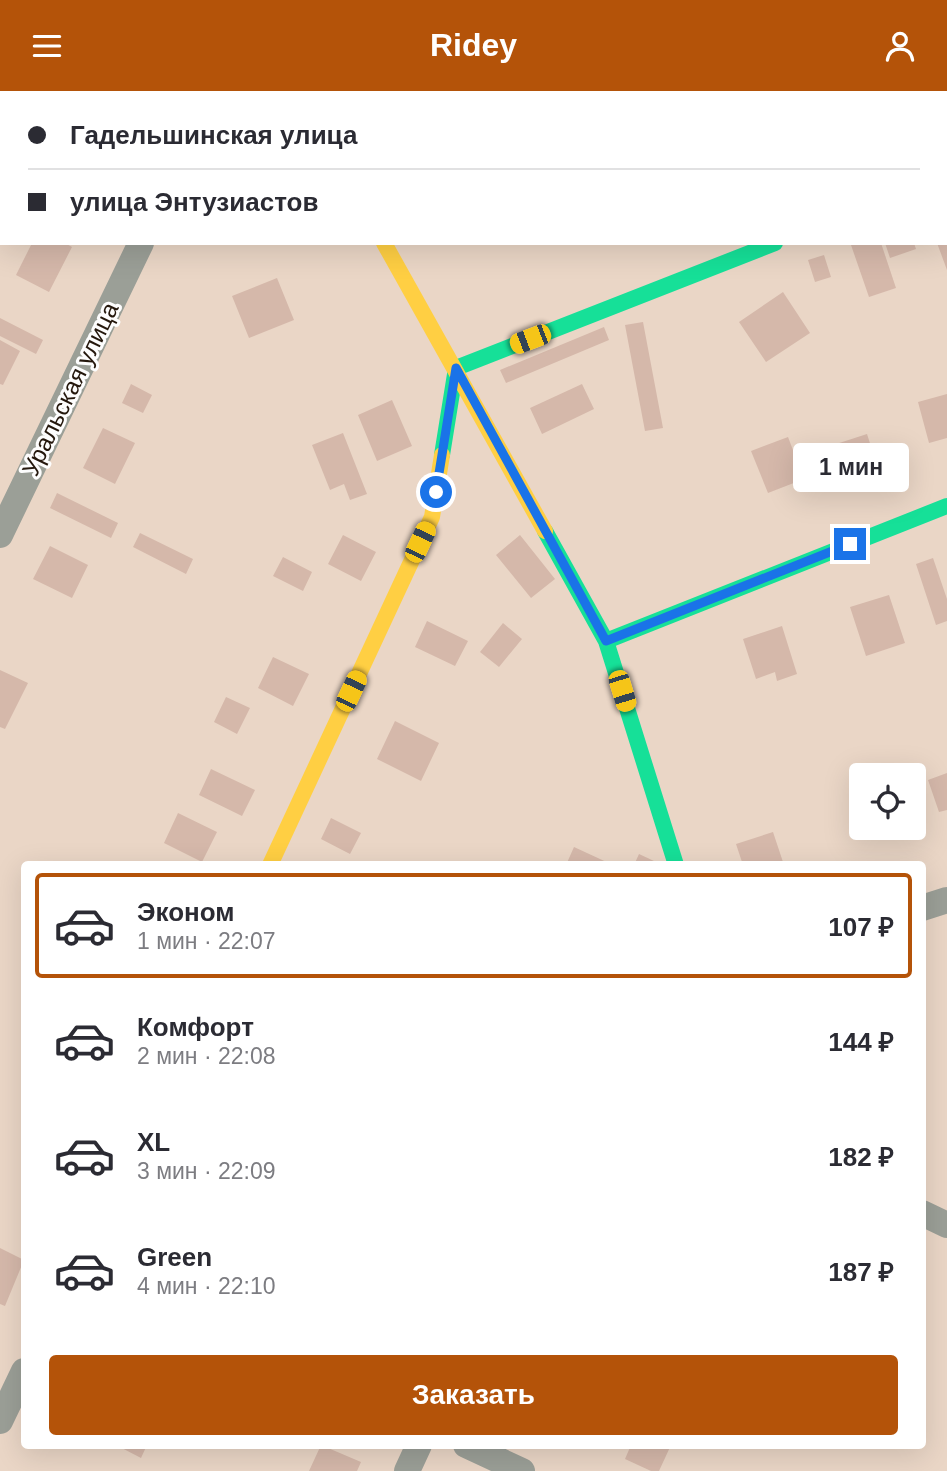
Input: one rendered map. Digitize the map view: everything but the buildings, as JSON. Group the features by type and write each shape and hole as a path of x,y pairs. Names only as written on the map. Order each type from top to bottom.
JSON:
{"street":[{"name":"Уральская улица","path":"0,535 140,245"},
{"path":"385,245 606,641 675,861"},
{"path":"456,368 770,245"},
{"path":"272,861 432,517 456,368"},
{"path":"606,641 947,506"},
{"path":"926,907 947,900"},
{"path":"926,1215 947,1225"},
{"path":"0,1421 21,1377"},
{"path":"407,1471 417,1449"},
{"path":"475,1449 522,1471"}],"traffic: fast":[{"path":"442,455 456,368 770,245"},
{"path":"606,641 947,506"},
{"path":"545,531 606,641 675,861"}],"traffic: slow":[{"path":"385,245 545,531"},
{"path":"272,861 432,517 442,455"}],"route":[{"path":"436,492 456,368 606,641 850,544"}]}
